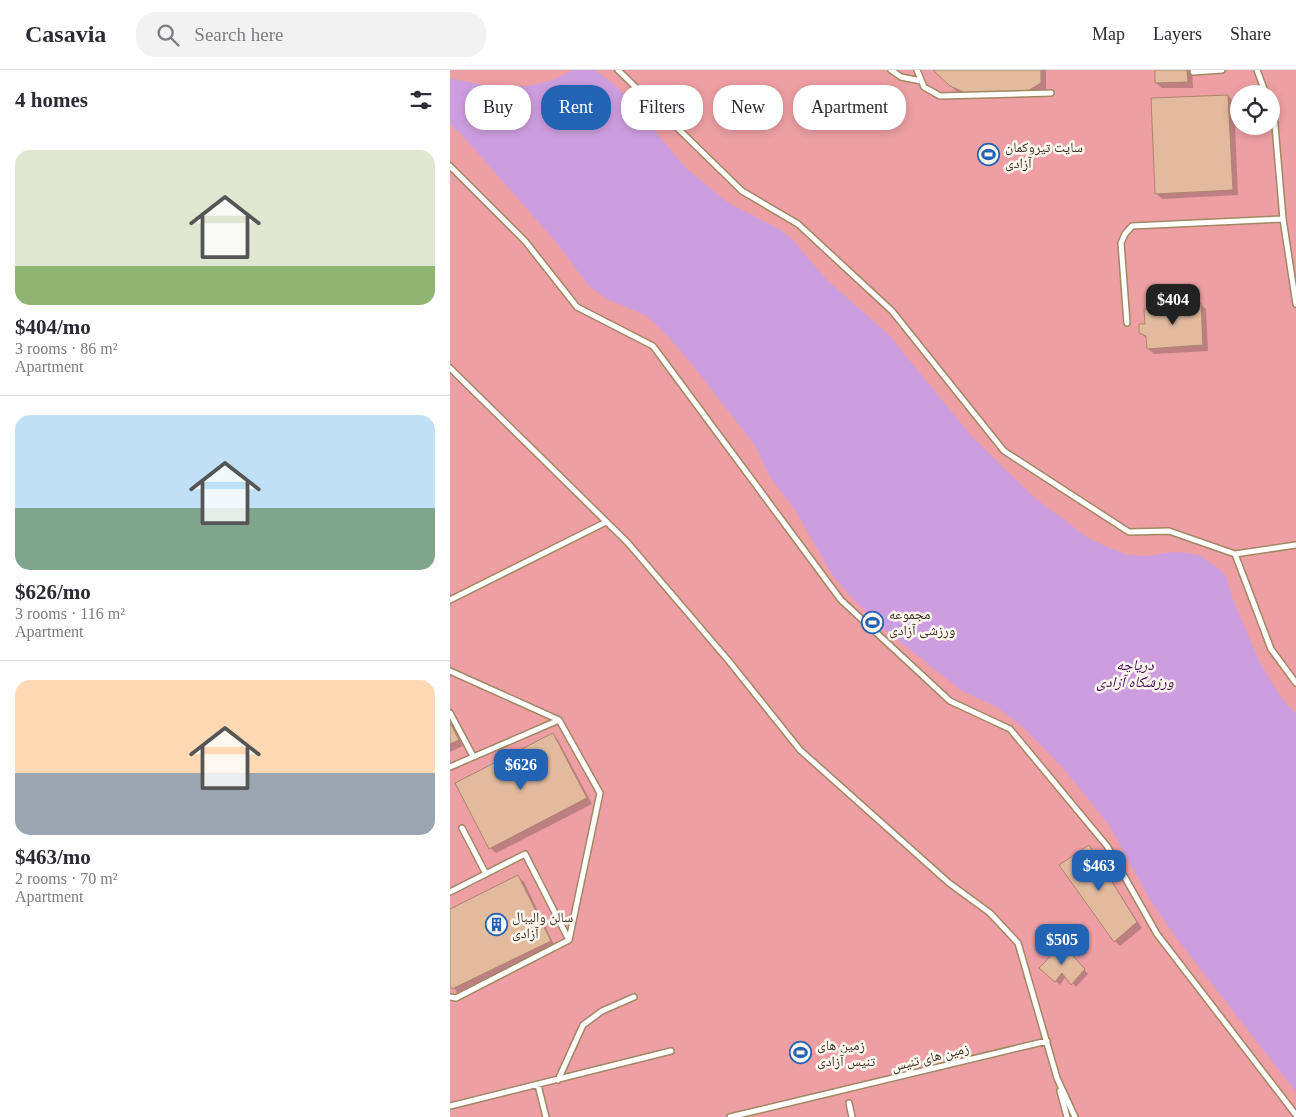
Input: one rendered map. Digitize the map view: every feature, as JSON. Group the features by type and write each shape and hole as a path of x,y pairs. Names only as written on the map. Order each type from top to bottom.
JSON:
{"lane":[{"path":"618,70 742,191 798,224 892,311 1004,451 1129,532 1169,530 1235,554 1296,545"},
{"path":"891,70 901,77 921,81"},
{"path":"917,70 924,87 940,96 1051,93"},
{"path":"1193,72 1222,70"},
{"path":"1257,70 1263,85"},
{"path":"1276,135 1283,219 1296,304"},
{"path":"450,166 525,240 577,307 653,346 841,600 950,701 1010,729 1107,846 1157,934 1296,1115"},
{"path":"1127,323 1121,243 1125,234 1132,226 1283,219"},
{"path":"450,368 628,543 728,660 800,750 949,882 990,913 1018,944 1067,1117"},
{"path":"450,600 606,522"},
{"path":"1235,554 1271,649 1296,683"},
{"path":"450,671 559,720 600,793 569,940"},
{"path":"450,713 474,756"},
{"path":"450,766 559,720"},
{"path":"462,828 486,874"},
{"path":"450,892 525,854 569,940"},
{"path":"450,996 456,998 569,940"},
{"path":"558,1080 583,1026 602,1011 634,997"},
{"name":"زمین های تنیس","path":"730,1117 1047,1041"},
{"path":"450,1106 671,1051"},
{"path":"1057,1078 1075,1117"},
{"path":"538,1085 546,1117"},
{"path":"849,1103 852,1117"}],"shaded area":[{"name":"مجموعه ورزشی آزادی","path":"450,70 1296,70 1296,1117 450,1117"}],"water":[{"name":"دریاچه ورزشگاه آزادی","path":"572,70 595,70 617,87 621,92 621,130 654,130 686,168 727,202 781,230 792,239 826,279 889,335 973,438 1035,498 1088,538 1128,555 1149,556 1172,552 1201,556 1226,576 1233,600 1259,661 1282,699 1296,714 1296,1092 1178,940 1150,900 1109,825 1062,767 1024,728 997,707 962,691 884,629 855,601 833,576 795,510 771,479 754,444 689,361 665,333 645,315 607,299 589,286 555,241 461,134 450,124 450,78 489,85 465,85 465,130 531,130 531,85 558,78"}],"building":[{"path":"933,70 1041,70 1041,83 1026,92 968,94 950,86"},
{"path":"1155,70 1187,70 1188,82 1155,83"},
{"path":"1228,95 1233,190 1155,194 1151,98"},
{"path":"1201,303 1203,345 1147,349 1146,336 1139,333 1139,324 1145,324 1144,309 1154,308 1154,304"},
{"path":"450,723 459,740 450,744"},
{"path":"553,733 587,798 489,849 455,783"},
{"path":"1089,845 1137,922 1114,942 1059,865"},
{"name":"سالن والیبال آزادی","path":"518,875 551,941 452,989 450,985 450,909"},
{"path":"1062,944 1085,969 1071,985 1062,973 1055,982 1039,968"}],"place":[{"name":"سایت تیروکمان آزادی","path":"989,155"},
{"name":"مجموعه ورزشی آزادی","path":"873,622"},
{"name":"سالن والیبال آزادی","path":"496,925"},
{"name":"زمین های تنیس آزادی","path":"801,1053"}]}
